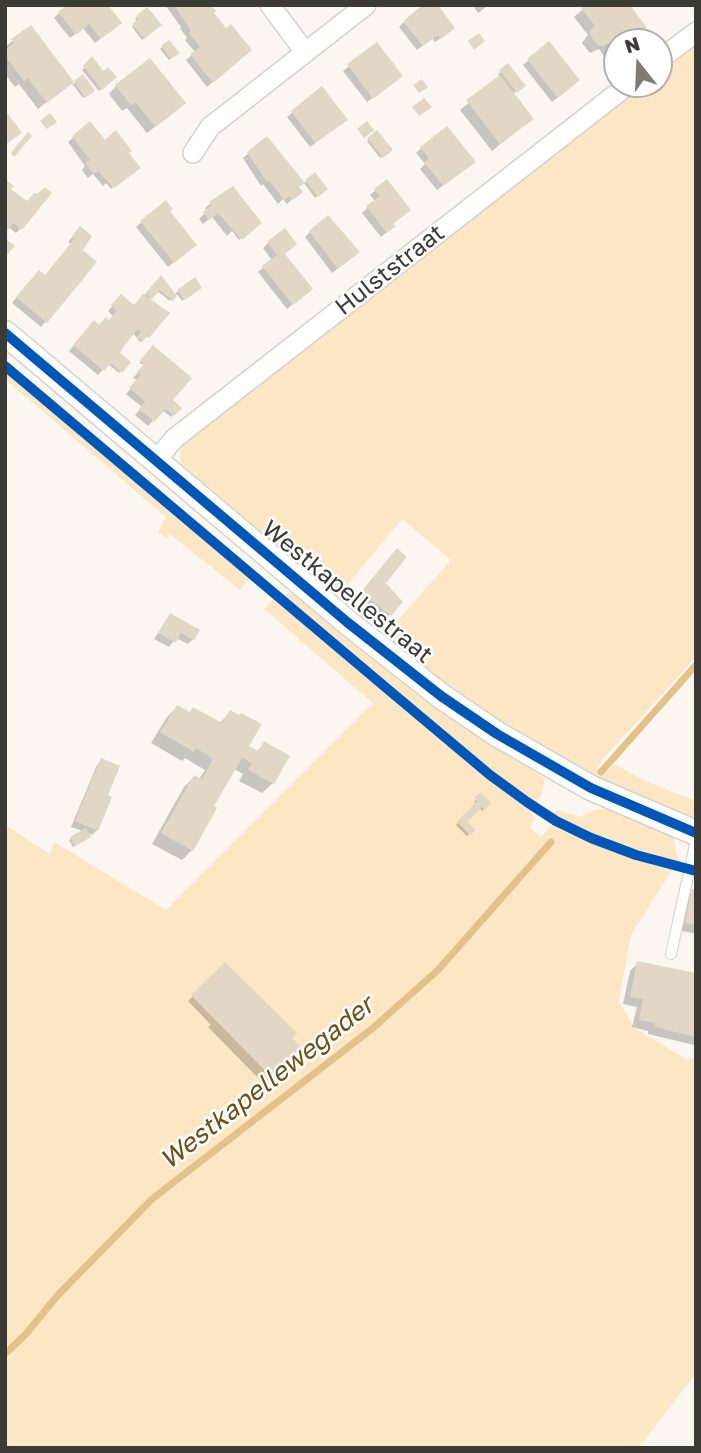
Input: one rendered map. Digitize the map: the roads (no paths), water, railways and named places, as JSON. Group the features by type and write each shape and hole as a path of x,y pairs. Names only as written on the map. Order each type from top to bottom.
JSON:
{"street":[{"path":"270,5 305,52"},
{"path":"193,153 210,127 366,5"},
{"path":"673,49 696,32"},
{"name":"Hulststraat","path":"156,460 174,438 611,98"},
{"name":"Westkapellestraat","path":"5,333 356,630 441,696 497,734 591,788 696,833"}],"lane":[{"path":"671,954 696,840"}],"waterway":[{"name":"Westkapellewegader","path":"601,772 696,665"},
{"name":"Westkapellewegader","path":"5,1354 26,1334 57,1296 152,1199 373,1028 438,970 551,842"}]}
